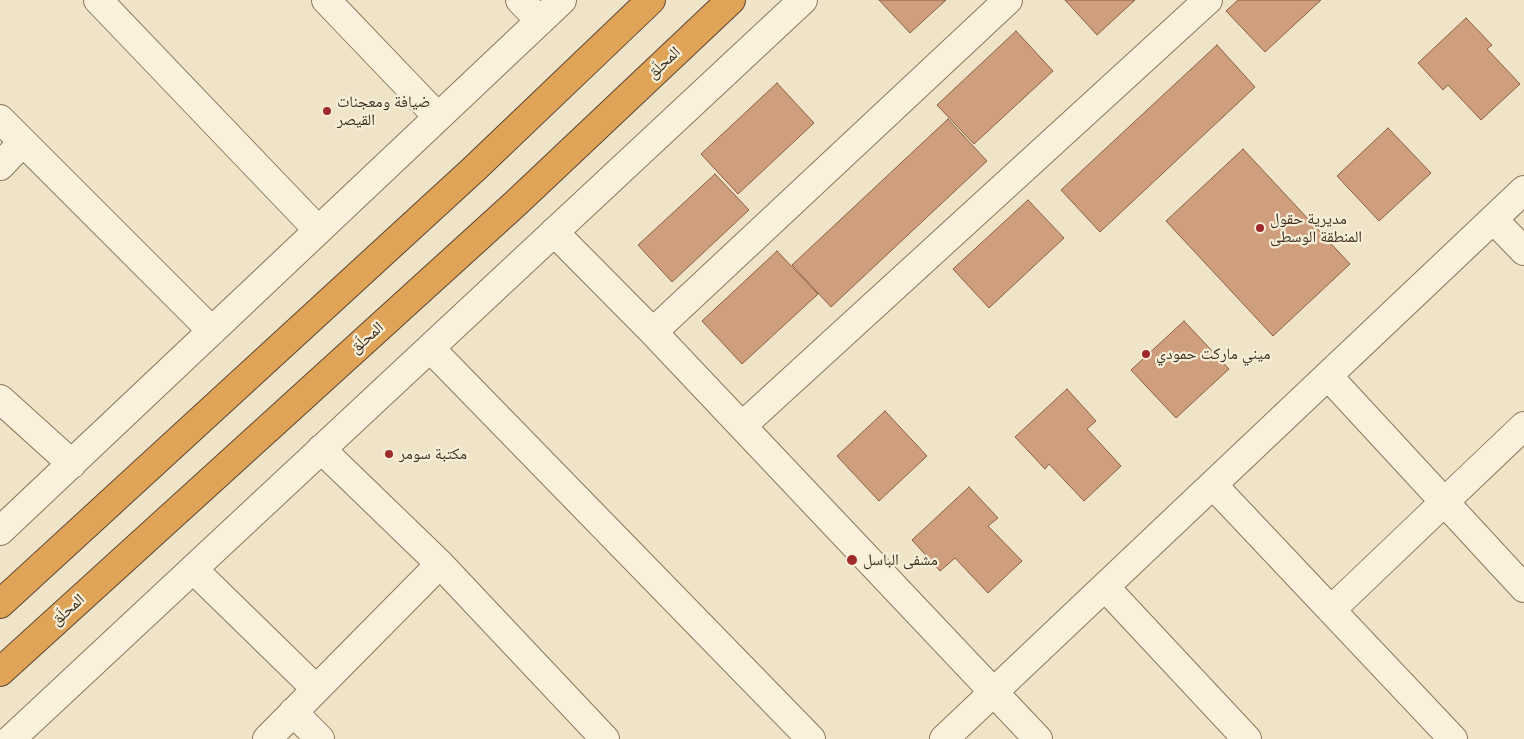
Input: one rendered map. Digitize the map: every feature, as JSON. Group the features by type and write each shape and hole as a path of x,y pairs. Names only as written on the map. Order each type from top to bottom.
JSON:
{"highway":[{"path":"0,604 474,169 651,0"},
{"name":"المحلّق","path":"0,672 515,204 731,0"}],"street":[{"path":"98,0 318,230"},
{"path":"326,0 438,117"},
{"path":"520,0 540,21"},
{"path":"0,531 562,0"},
{"path":"10,739 803,0"},
{"path":"653,332 1008,0"},
{"path":"742,426 1208,0"},
{"path":"0,119 212,331"},
{"path":"0,166 23,142"},
{"path":"944,739 1524,190"},
{"path":"1493,219 1524,251"},
{"path":"554,232 653,332 1038,739"},
{"path":"430,348 811,739"},
{"path":"1328,376 1524,588"},
{"path":"0,399 72,464"},
{"path":"1331,610 1524,426"},
{"path":"321,449 440,564 605,739"},
{"path":"1213,485 1453,739"},
{"path":"266,739 440,564"},
{"path":"193,569 316,689"},
{"path":"1105,586 1247,739"},
{"path":"293,712 320,739"}],"building":[{"path":"879,0 946,0 910,33"},
{"path":"1065,0 1135,0 1097,35"},
{"path":"1238,0 1321,0 1265,52 1226,11"},
{"path":"1466,18 1492,45 1487,49 1520,84 1481,120 1448,85 1443,90 1418,63"},
{"path":"1016,31 1053,71 974,144 937,105"},
{"path":"1217,45 1255,87 1100,232 1061,190"},
{"path":"777,83 814,123 738,194 701,154"},
{"path":"948,119 987,161 831,307 792,265"},
{"path":"1388,128 1431,173 1379,221 1337,176"},
{"path":"1243,149 1350,264 1273,336 1166,221"},
{"path":"715,174 749,210 672,282 638,245"},
{"path":"1028,200 1064,238 989,308 953,269"},
{"path":"777,251 818,294 742,364 702,321"},
{"path":"1184,321 1229,369 1176,418 1131,370"},
{"path":"1067,389 1096,421 1087,429 1121,466 1084,501 1049,464 1045,469 1015,437"},
{"path":"885,411 927,456 879,501 837,456"},
{"path":"969,487 998,518 988,526 1022,561 988,593 955,558 940,571 912,540"}],"place":[{"name":"ضيافة ومعجنات القيصر","path":"327,111"},
{"name":"مديرية حقول المنطقة الوسطى","path":"1260,228"},
{"name":"ميني ماركت حمودي","path":"1146,354"},
{"name":"مكتبة سومر","path":"389,454"},
{"name":"مشفى الباسل","path":"852,560"}]}
